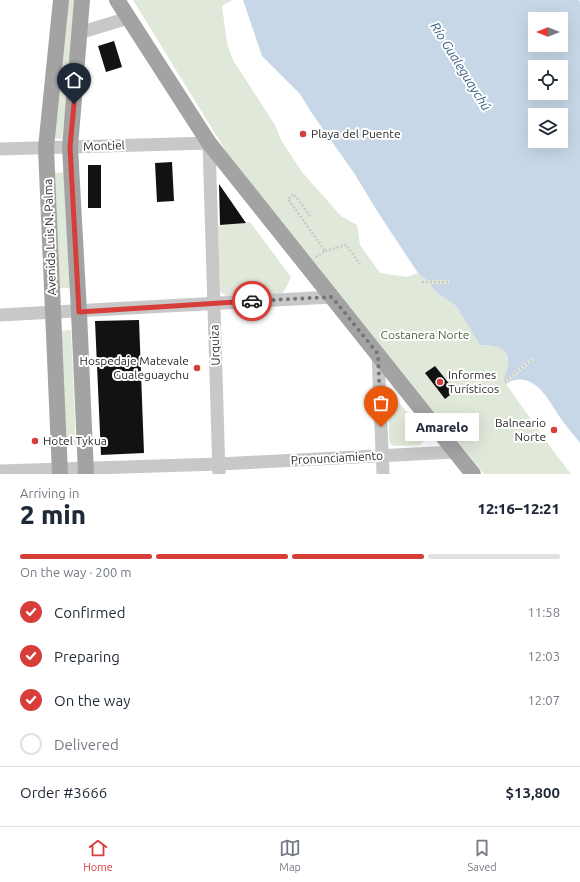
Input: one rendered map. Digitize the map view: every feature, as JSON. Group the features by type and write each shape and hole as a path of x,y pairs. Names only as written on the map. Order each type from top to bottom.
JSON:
{"main road":[{"name":"Avenida Luis N. Palma","path":"59,472 46,148 61,0"},
{"name":"Avenida Luis N. Palma","path":"82,0 70,147 86,471"},
{"path":"116,1 209,143 473,474"}],"street":[{"path":"80,33 128,18"},
{"name":"Montiel","path":"0,149 209,143"},
{"name":"Urquiza","path":"209,143 219,469"},
{"path":"0,315 79,312 332,297"},
{"path":"378,354 383,474"},
{"name":"Pronunciamiento","path":"0,471 59,472 219,469 455,452"}],"path":[{"path":"310,216 294,194 288,199 325,251"},
{"path":"313,260 325,251 346,246 360,264"},
{"path":"422,282 450,282"},
{"path":"505,382 532,359"}],"green space":[{"path":"68,0 78,0 62,139 53,138"},
{"name":"Costanera Norte","path":"133,0 232,0 222,6 227,43 233,60 275,125 281,140 302,172 341,216 357,225 360,245 380,273 407,277 418,273 426,280 449,280 449,284 431,284 436,292 456,306 480,345 500,348 504,351 508,359 505,380 531,358 533,360 506,384 571,474 484,474 227,153"},
{"path":"65,172 70,288 60,288 55,173"},
{"path":"250,222 291,277 282,294 226,296 220,291 218,226"},
{"path":"71,330 76,446 66,446 61,331"},
{"path":"393,401 398,402 425,431 425,440 420,445 391,445 389,440 389,405"}],"water":[{"name":"Río Gualeguaychú","path":"243,0 579,0 580,443 542,391 536,386 523,380 514,380 506,384 533,360 531,358 504,381 508,359 504,351 496,347 480,345 456,306 436,292 430,284 449,284 449,280 426,280 418,273 354,173 300,94 262,56"}],"building":[{"path":"114,41 122,67 106,72 98,46"},
{"path":"172,162 174,201 157,202 155,163"},
{"path":"88,165 101,165 101,208 88,208"},
{"path":"219,184 246,223 220,225"},
{"path":"139,320 144,453 101,455 95,321"},
{"name":"Informes Turísticos","path":"435,366 455,391 445,399 425,373"}],"way so far":[{"path":"252,301 332,297 378,354 381,427"}],"place":[{"name":"Playa del Puente","path":"303,134"},
{"name":"Hospedaje Matevale Gualeguaychu","path":"197,368"},
{"name":"Informes Turísticos","path":"440,382"},
{"name":"Amarelo","path":"381,427"},
{"name":"Balneario Norte","path":"554,430"},
{"name":"Hotel Tykua","path":"35,441"}],"route":[{"path":"74,104 70,147 79,312 252,301"}]}
